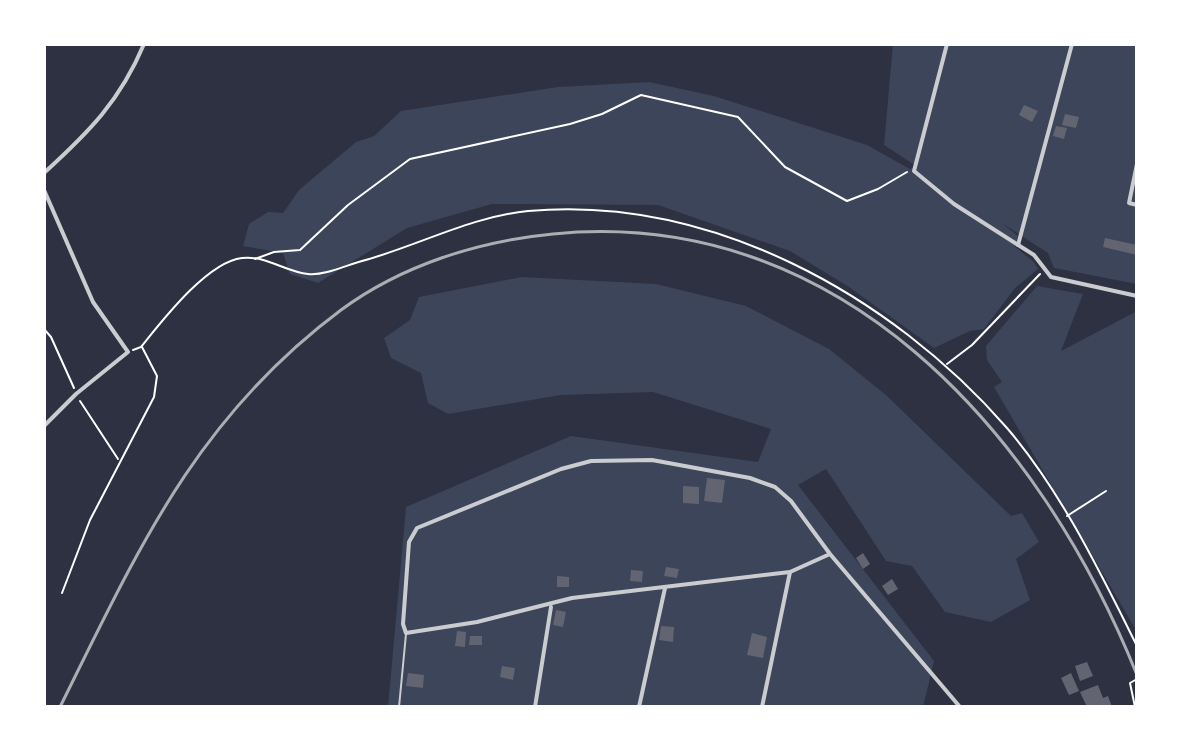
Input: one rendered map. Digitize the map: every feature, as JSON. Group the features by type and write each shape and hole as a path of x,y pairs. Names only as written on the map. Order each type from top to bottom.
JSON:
{"street":[{"path":"44,173 97,124 130,78 144,44"},
{"path":"947,44 913,166 918,175 954,204 1038,259 1051,277 1137,296"},
{"path":"1018,245 1072,44"},
{"path":"1137,164 1129,203 1137,205"},
{"path":"44,190 93,302 128,352 76,394 44,426"},
{"path":"830,554 790,572 572,598 551,606 536,605 477,622 406,633 404,590 409,542 417,528 561,469 591,461 652,460 750,478 775,487 791,501 830,554 960,707"},
{"path":"762,707 790,572"},
{"path":"639,707 665,588"},
{"path":"535,707 551,606"}],"lane":[{"path":"399,707 406,633"}],"path":[{"path":"253,259 274,252 300,250 348,205 410,159 570,124 602,114 641,95 738,117 785,167 804,181 822,186 847,201 901,178 913,166"},
{"path":"128,352 141,347 174,305 217,270 241,258 310,275 380,256 447,229 525,212 602,208 667,221 790,260 868,307 946,365 1008,430 1066,516 1137,646"},
{"path":"946,365 972,345 1044,271"},
{"path":"62,593 90,520 154,397 157,376 141,347"},
{"path":"1066,516 1106,491"},
{"path":"1135,707 1130,683 1137,679"}],"shaded area":[{"path":"893,44 1137,44 1137,284 1054,268 1048,253 1002,223 1018,236 1015,247 1038,269 1015,288 984,329 970,331 934,348 849,287 790,251 658,205 492,204 407,228 318,283 290,274 283,253 243,246 249,224 268,212 283,213 299,190 356,142 374,136 401,111 558,87 649,82 714,96 867,145 910,169 916,166 884,145"},
{"path":"522,277 656,284 746,306 829,349 886,395 1011,516 1022,513 1039,542 1016,559 1030,600 991,622 945,612 912,566 886,561 826,469 798,485 934,661 923,707 388,707 406,507 571,436 758,462 771,429 653,392 561,395 448,414 428,403 421,373 391,358 384,338 410,320 419,297"},
{"path":"1037,286 1083,294 1061,351 1137,311 1137,632 994,387 1002,382 987,360 986,346"}],"building":[{"path":"1024,105 1038,111 1032,122 1019,115"},
{"path":"1065,114 1079,117 1076,128 1062,125"},
{"path":"1056,126 1067,128 1064,139 1053,136"},
{"path":"1105,238 1137,245 1137,255 1103,247"},
{"path":"707,478 725,480 722,503 704,501"},
{"path":"683,486 699,487 699,504 683,503"},
{"path":"863,553 870,564 863,569 856,558"},
{"path":"666,567 679,569 677,578 664,576"},
{"path":"631,570 643,571 642,582 630,581"},
{"path":"557,576 569,577 569,587 557,587"},
{"path":"892,579 898,589 888,595 882,586"},
{"path":"556,610 566,612 563,627 553,625"},
{"path":"661,626 674,627 673,642 659,640"},
{"path":"457,631 466,632 465,647 455,646"},
{"path":"752,633 767,637 763,658 747,655"},
{"path":"470,636 482,636 482,645 469,645"},
{"path":"1087,662 1093,676 1080,681 1075,666"},
{"path":"502,666 515,668 513,680 500,677"},
{"path":"408,673 424,675 423,688 406,686"},
{"path":"1071,673 1079,691 1069,695 1061,678"},
{"path":"1098,685 1103,698 1108,696 1112,707 1087,707 1080,692"}],"railway":[{"path":"60,707 116,594 175,490 247,396 290,352 341,310 415,268 497,242 553,234 656,235 751,257 838,297 916,352 985,421 1045,499 1096,585 1137,675"}]}
